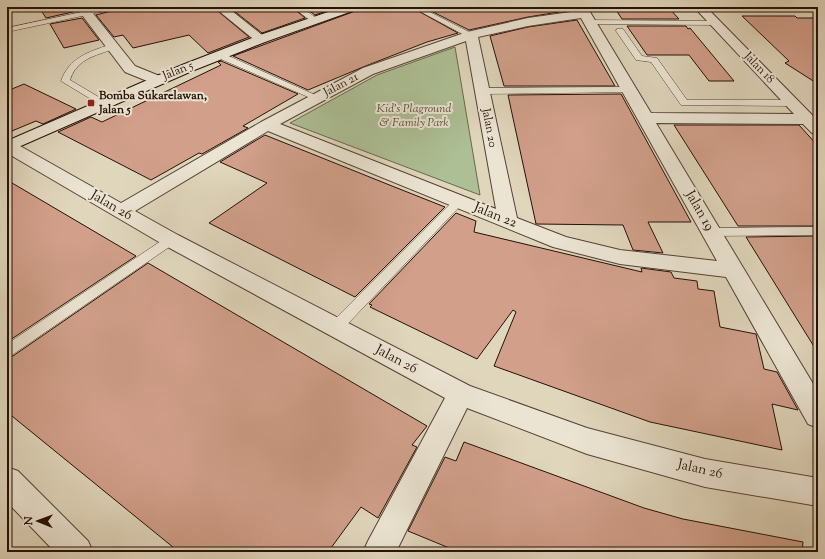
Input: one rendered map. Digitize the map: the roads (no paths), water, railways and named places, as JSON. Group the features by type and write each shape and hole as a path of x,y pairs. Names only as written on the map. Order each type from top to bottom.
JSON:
{"street":[{"path":"220,7 261,39"},
{"name":"Jalan 5","path":"8,147 157,80 261,39 354,7"},
{"path":"702,9 817,12"},
{"name":"Jalan 18","path":"702,9 813,124"},
{"path":"85,10 112,47 130,68 157,80"},
{"name":"Jalan 21","path":"120,212 266,125 368,71 471,35 528,22 585,14"},
{"name":"Jalan 19","path":"585,14 818,416"},
{"name":"Jalan 20","path":"471,35 508,221"},
{"path":"645,118 813,124"},
{"name":"Jalan 22","path":"266,125 560,242 620,257 733,270"},
{"name":"Jalan 26","path":"8,147 171,240 461,394 586,441 705,472 818,492"},
{"path":"379,552 461,394"},
{"path":"7,481 77,552"}],"lane":[{"path":"7,30 85,10 115,7"},
{"path":"296,7 315,20"},
{"path":"415,7 471,35"},
{"path":"585,14 716,24"},
{"path":"620,31 639,58 654,60 684,103 792,103"},
{"path":"104,104 64,81 67,72 81,58 112,47"},
{"path":"219,55 318,98"},
{"path":"482,91 629,90"},
{"path":"335,328 459,202"},
{"path":"711,232 818,231"},
{"path":"7,351 171,240"}],"place":[{"name":"Bomba Sukarelawan, Jalan 5","path":"91,103"}],"park label":[{"name":"Kid's Plaground & Family Park","path":"414,116"}]}
